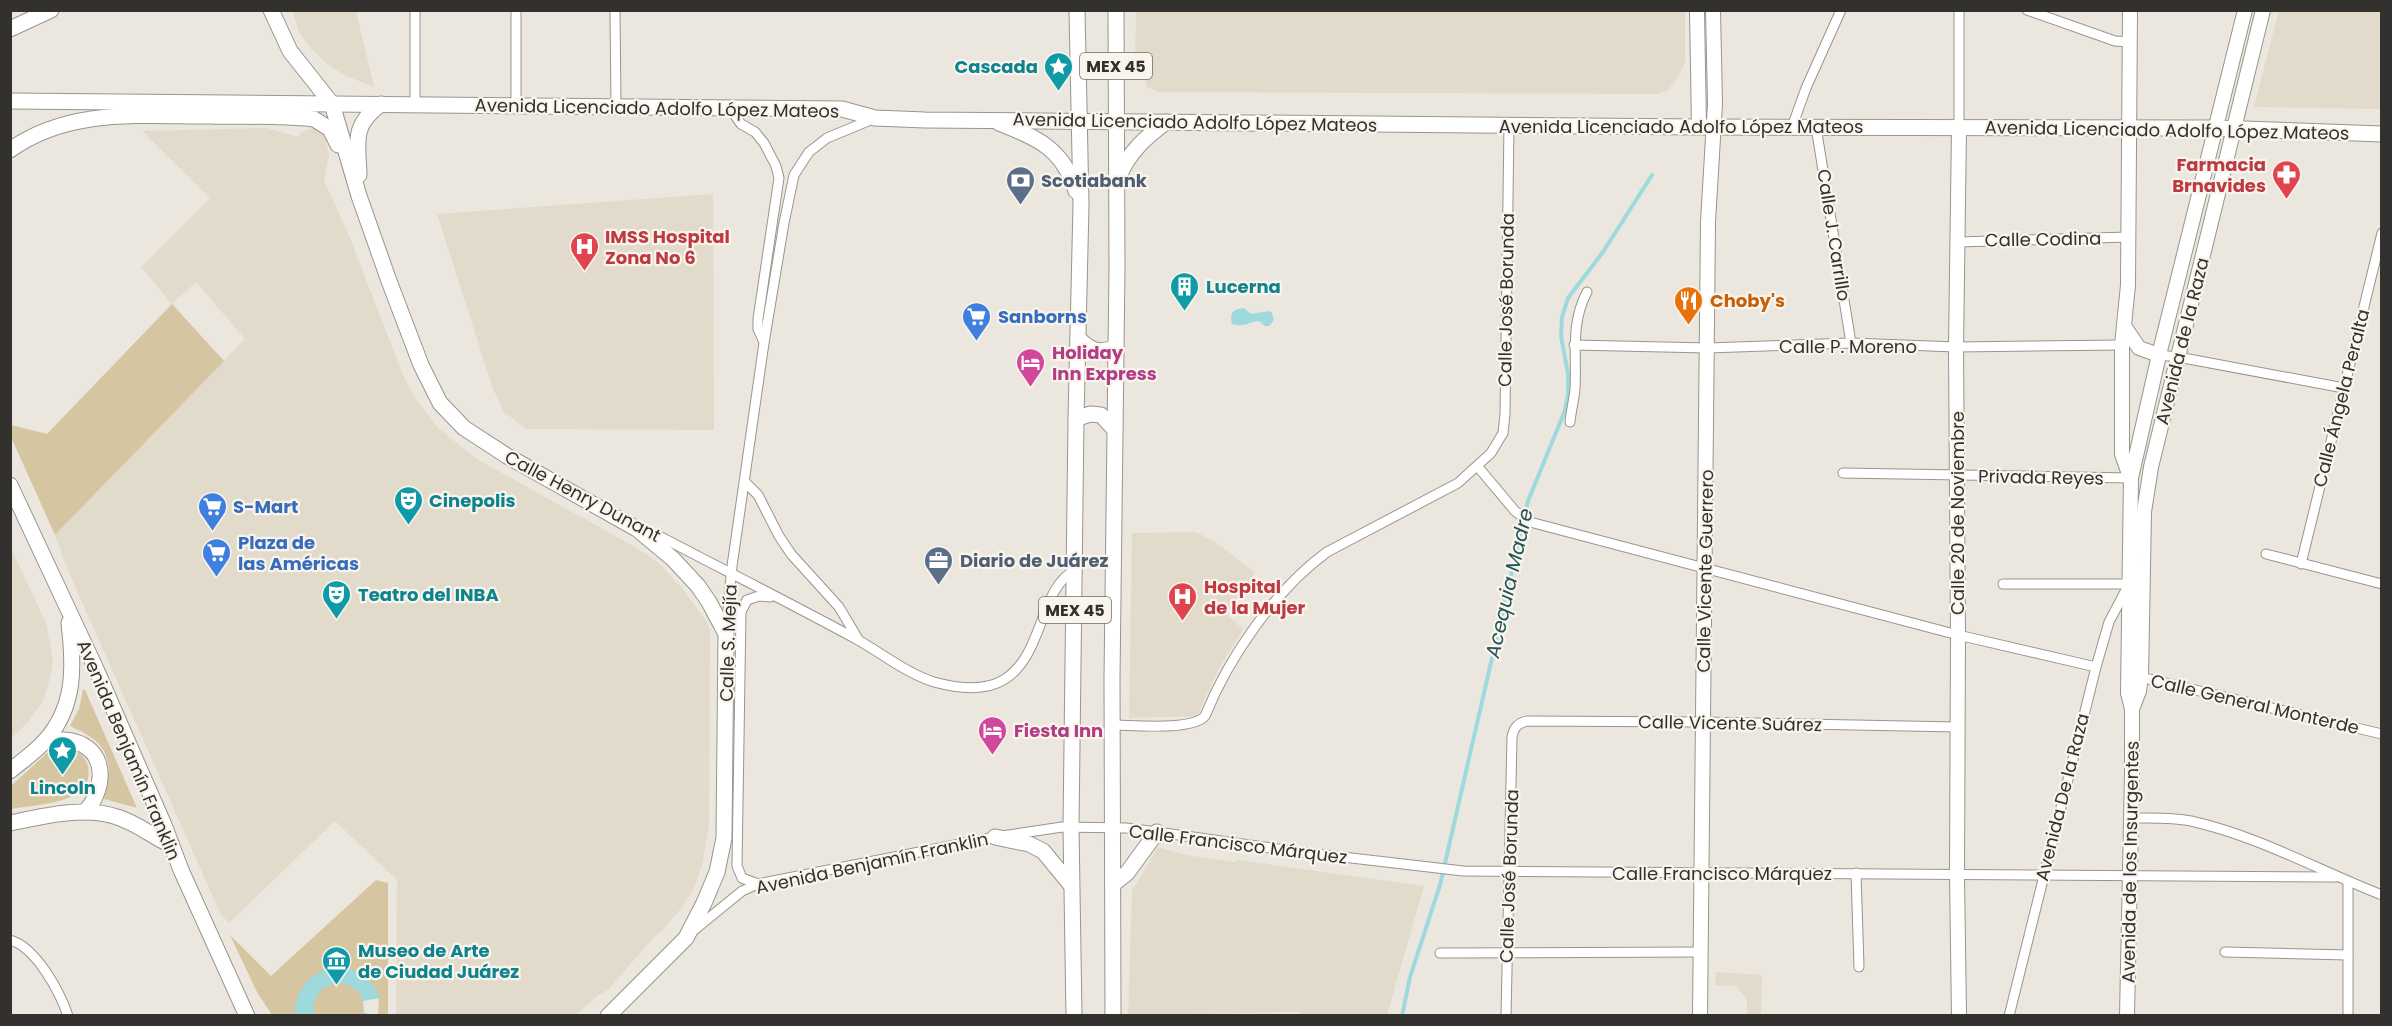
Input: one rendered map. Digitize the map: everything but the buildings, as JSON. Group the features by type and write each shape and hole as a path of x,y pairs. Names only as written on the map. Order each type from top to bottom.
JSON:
{"main road":[{"path":"10,29 51,10"},
{"name":"Calle Henry Dunant","path":"270,10 290,51 332,104 357,191 421,365 440,403 464,428 507,456 637,529"},
{"name":"MEX 45","path":"1074,1016 1071,827 1081,205 1077,10"},
{"name":"MEX 45","path":"1113,1016 1112,725 1117,178 1116,10"},
{"path":"1697,10 1707,127"},
{"path":"1707,127 1715,78 1713,10"},
{"path":"2130,10 2129,237 2122,345 2122,454 2131,478"},
{"name":"Avenida de la Raza","path":"2134,676 2129,584 2131,478 2159,355 2245,10"},
{"name":"Avenida de la Raza","path":"2134,676 2144,512 2151,467 2262,10"},
{"name":"Avenida Licenciado Adolfo López Mateos","path":"10,101 842,109 875,118 991,120 1707,127 2215,128 2382,134"},
{"path":"357,191 360,129 368,114 381,104"},
{"path":"10,150 27,138 49,128 97,117 314,119 330,129 357,191"},
{"path":"991,120 1027,134 1052,149 1070,172 1081,205"},
{"path":"1117,178 1124,164 1147,136 1166,122"},
{"name":"Calle Vicente Guerrero","path":"1700,1016 1708,348 1707,127"},
{"name":"Calle 20 de Noviembre","path":"1959,128 1956,347 1959,1016"},
{"path":"2124,326 2139,348 2159,355"},
{"path":"1078,338 1087,347 1097,352 1105,352 1116,347"},
{"path":"1076,419 1090,414 1101,415 1115,430"},
{"name":"Avenida Benjamín Franklin","path":"10,485 110,700 245,1014"},
{"path":"637,529 673,559 698,586 726,633"},
{"path":"10,771 45,741 64,710 74,673 68,610"},
{"name":"Calle S. Mejía","path":"686,938 713,882 724,838 726,633"},
{"name":"Avenida de los Insurgentes","path":"2127,1016 2132,709 2139,691 2134,676"},
{"path":"45,741 73,741 91,751 96,758 100,771 100,784 96,796 85,812"},
{"path":"10,823 63,813 85,812 118,817 171,845"},
{"path":"1113,884 1126,873 1157,832"},
{"path":"995,837 1029,844 1043,851 1071,885"},
{"name":"Avenida Benjamín Franklin","path":"608,1016 686,938"}],"street":[{"path":"415,105 416,10"},
{"path":"516,10 516,107"},
{"path":"615,10 616,107"},
{"name":"Calle 20 de Noviembre","path":"1959,10 1959,128"},
{"path":"2027,10 2115,41 2130,42"},
{"path":"1792,127 1840,11"},
{"name":"Calle S. Mejía","path":"729,107 741,124 755,132 764,143 776,166 779,178 758,319 758,329 764,343"},
{"name":"Calle S. Mejía","path":"726,633 731,574 746,483 764,343 794,175 809,152 827,138 875,118"},
{"name":"Calle José Borunda","path":"1112,725 1186,724 1201,721 1227,670 1246,642 1280,596 1310,564 1327,552 1458,483 1491,453 1503,433 1505,414 1509,124"},
{"name":"Calle J. Carrillo","path":"1816,127 1851,343"},
{"name":"Calle Ángela Peralta","path":"2301,564 2344,388 2378,265 2382,233"},
{"name":"Calle Codina","path":"1958,242 2129,237"},
{"path":"1570,422 1575,388 1576,320 1587,292"},
{"name":"Calle P. Moreno","path":"1574,345 1708,348 1851,343 1956,347 2122,345"},
{"path":"2159,355 2344,388"},
{"path":"1478,467 1515,511 1530,522 1958,635 2096,667"},
{"name":"Privada Reyes","path":"1843,473 2131,478"},
{"path":"746,483 758,495 778,536 791,554 839,607 860,641"},
{"name":"Calle Henry Dunant","path":"637,529 663,538 860,641 900,666 931,681 962,688 1001,682 1018,670 1029,655 1058,586 1068,574 1075,570"},
{"path":"2266,554 2382,584"},
{"path":"2003,584 2129,584"},
{"name":"Avenida De la Raza","path":"2009,1016 2096,667 2109,622 2129,584"},
{"path":"758,884 742,878 737,866 741,612 747,600 753,597 775,597"},
{"name":"Calle General Monterde","path":"2134,676 2382,734"},
{"name":"Calle Vicente Suárez","path":"1512,737 1516,726 1527,721 1703,722 1957,728"},
{"name":"Calle José Borunda","path":"1506,1016 1512,737"},
{"path":"2131,818 2191,821 2240,835 2382,895"},
{"name":"Avenida Benjamín Franklin","path":"686,938 742,891 758,884 995,837 1071,827 1112,828"},
{"name":"Calle Francisco Márquez","path":"1112,828 1431,869 1463,871 2335,877"},
{"path":"1856,873 1859,967"},
{"path":"2348,882 2348,1016"},
{"path":"10,940 24,947 51,979 61,996 68,1016"},
{"path":"1440,953 1701,952"},
{"path":"2225,952 2348,955"}],"shaded area":[{"path":"2279,10 2381,11 2381,109 2254,107"},
{"path":"292,11 356,11 374,87 344,75 327,64 307,44 299,32"},
{"path":"1136,11 1685,11 1685,63 1677,79 1667,91 1657,94 1158,92 1147,87 1144,72 1135,68"},
{"name":"Plaza de las Américas","path":"267,128 298,137 302,132 316,129 326,140 329,154 324,180 350,238 403,375 414,396 438,428 477,459 635,547 659,563 682,588 708,624 710,631 709,825 702,866 694,888 683,906 608,990 596,997 576,1015 396,1015 397,880 335,821 229,923 220,913 66,566 55,535 245,339 196,282 172,304 141,267 210,198 142,131"},
{"name":"IMSS Hospital Zona No 6","path":"713,194 714,430 526,429 504,412 493,389 437,214"},
{"path":"172,304 224,361 55,535 11,437 11,425 47,434"},
{"name":"Hospital de la Mujer","path":"1196,532 1220,545 1255,573 1226,614 1243,629 1218,670 1197,716 1129,718 1132,533"},
{"path":"10,546 46,623 53,659 51,675 42,703 27,723 11,738"},
{"path":"83,690 85,690 137,808 104,799 109,773 105,754 93,739 70,726 79,709"},
{"path":"68,747 81,754 88,766 88,779 83,788 61,800 11,809 11,786 47,753"},
{"path":"1158,847 1186,855 1424,886 1387,1015 1302,1016 1301,1012 1128,1015 1132,891"},
{"path":"376,880 388,883 388,1015 272,1015 257,992 230,935 271,976"},
{"path":"1716,972 1762,975 1761,1015 1747,1015 1747,999 1735,986 1715,985"}],"water":[{"path":"1244,308 1251,314 1269,311 1274,320 1269,326 1259,321 1242,325 1232,324 1233,312"},
{"path":"342,967 360,973 374,986 379,998 375,999 375,1015 363,1015 363,1001 358,991 349,985 339,984 329,985 320,991 315,1001 314,1015 295,1016 298,997 308,981 323,971"}],"pier":[{"path":"379,998 378,1016 364,1013 363,1001"}],"waterway":[{"name":"Acequia Madre","path":"1402,1016 1410,977 1440,885 1528,501 1564,413 1568,396 1568,374 1561,336 1562,317 1568,298 1603,252 1652,175"}],"place":[{"name":"Cascada","path":"1059,92"},
{"name":"Farmacia Brnavides","path":"2287,200"},
{"name":"Scotiabank","path":"1020,206"},
{"name":"IMSS Hospital Zona No 6","path":"584,272"},
{"name":"Lucerna","path":"1185,312"},
{"name":"Choby's","path":"1689,326"},
{"name":"Sanborns","path":"977,342"},
{"name":"Holiday Inn Express","path":"1031,388"},
{"name":"Cinepolis","path":"408,526"},
{"name":"S-Mart","path":"212,532"},
{"name":"Plaza de las Américas","path":"217,578"},
{"name":"Diario de Juárez","path":"939,586"},
{"name":"Teatro del INBA","path":"337,620"},
{"name":"Hospital de la Mujer","path":"1183,622"},
{"name":"Fiesta Inn","path":"993,756"},
{"name":"Lincoln","path":"63,776"},
{"name":"Museo de Arte de Ciudad Juárez","path":"337,986"}]}
